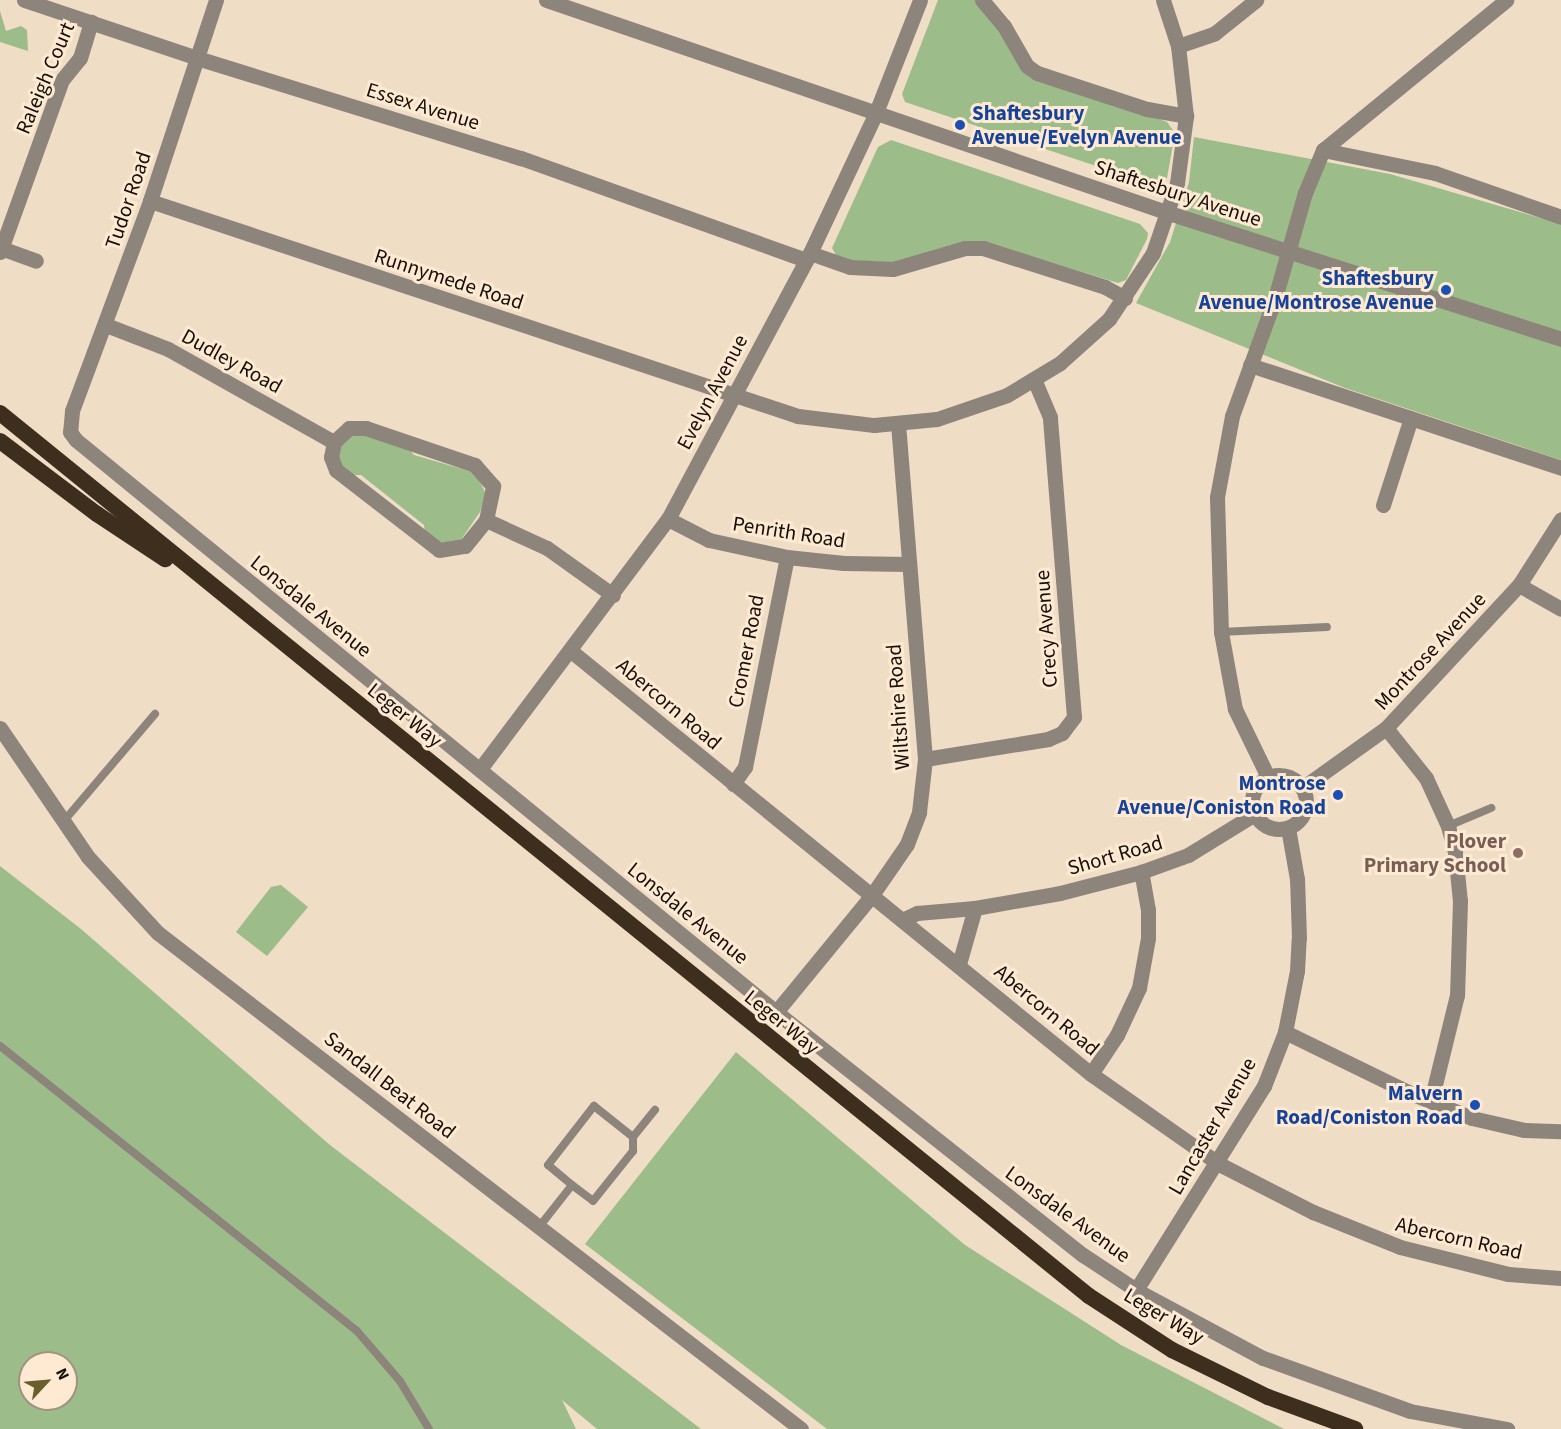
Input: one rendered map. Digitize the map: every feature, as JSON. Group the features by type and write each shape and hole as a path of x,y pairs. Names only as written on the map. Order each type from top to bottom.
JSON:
{"highway":[{"name":"Leger Way","path":"0,413 116,505 216,592 1089,1296 1172,1350 1268,1397 1355,1429"},
{"name":"Leger Way","path":"0,441 97,514 216,592"}],"street":[{"name":"Essex Avenue","path":"24,0 197,58 520,158 808,256 850,267 893,269 965,248 983,248 1105,287 1125,298"},
{"name":"Tudor Road","path":"72,411 106,325 150,201 216,0"},
{"name":"Shaftesbury Avenue","path":"546,0 819,92 875,115 1169,213 1561,339"},
{"name":"Evelyn Avenue","path":"480,769 571,651 668,519 808,256 875,115 920,0"},
{"path":"982,0 1004,26 1027,66 1037,73 1147,109 1186,116"},
{"name":"Runnymede Road","path":"150,201 798,416 839,423 898,425 974,408 1035,382 1092,338 1125,298 1154,253 1169,213 1182,165 1186,116 1178,45 1163,0"},
{"path":"1178,45 1215,33 1257,0"},
{"path":"1268,777 1235,709 1221,632 1217,542 1220,469 1250,365 1275,298 1286,251 1323,150 1506,0"},
{"name":"Raleigh Court","path":"1,250 62,81 80,58 91,22"},
{"path":"1323,150 1435,173 1561,217"},
{"path":"1,250 36,261"},
{"name":"Dudley Road","path":"106,325 168,349 334,442"},
{"path":"1250,365 1561,468"},
{"name":"Crecy Avenue","path":"925,759 1048,739 1062,733 1074,717 1050,417 1035,382"},
{"name":"Lonsdale Avenue","path":"72,411 70,432 76,440 776,1012 1083,1255 1136,1290 1263,1358 1410,1410 1507,1429"},
{"path":"1383,505 1411,418"},
{"name":"Wiltshire Road","path":"776,1012 872,895 914,829 925,759 898,425"},
{"path":"349,428 366,428 475,465 493,486 486,520 465,546 439,550 336,470 331,457 334,442 349,428"},
{"name":"Penrith Road","path":"668,519 709,540 787,557 844,563 908,564"},
{"name":"Montrose Avenue","path":"1302,788 1386,728 1519,585 1561,519"},
{"path":"486,520 547,548 613,595"},
{"name":"Cromer Road","path":"732,784 745,767 787,557"},
{"path":"1519,585 1561,609"},
{"name":"Abercorn Road","path":"571,651 732,784 959,964 1091,1074 1219,1164 1312,1212 1400,1247 1508,1274 1561,1278"},
{"path":"1386,728 1426,778 1448,826 1460,901 1461,949 1448,1044 1431,1101"},
{"name":"Sandall Beat Road","path":"0,729 88,857 158,933 801,1429"},
{"path":"1268,777 1289,777 1302,788 1305,811 1288,828 1270,828 1255,814 1254,793 1268,777"},
{"name":"Short Road","path":"902,920 917,912 975,908 1060,893 1141,872 1188,855 1255,814"},
{"name":"Lancaster Avenue","path":"1136,1290 1219,1164 1264,1086 1285,1032 1297,971 1299,938 1297,879 1288,828"},
{"path":"1091,1074 1121,1028 1139,988 1148,938 1148,910 1141,872"},
{"path":"959,964 975,908"},
{"path":"1285,1032 1431,1101 1503,1125 1561,1131"}],"lane":[{"path":"1221,632 1327,627"},
{"path":"63,822 155,714"},
{"path":"1448,826 1491,808"},
{"path":"0,1046 357,1331 400,1381 429,1429"},
{"path":"633,1137 594,1106 548,1165 593,1201 633,1151 633,1137 655,1110"},
{"path":"539,1227 572,1185"}],"green space":[{"path":"938,0 975,0 986,10 1019,63 1167,122 1175,133 1167,178 1157,185 1150,184 905,102 902,94"},
{"path":"0,11 6,31 21,26 27,30 28,51 0,42"},
{"path":"1194,137 1390,174 1561,224 1561,460 1345,388 1136,303 1170,242 1189,182"},
{"path":"891,140 1140,224 1148,233 1147,239 1126,280 1118,283 984,242 903,262 865,264 837,257 832,248 878,147"},
{"path":"362,432 409,449 414,455 476,473 486,494 480,512 460,541 445,544 425,534 424,525 361,475 351,475 339,463 339,447 346,437"},
{"path":"0,866 81,929 330,1145 701,1429 597,1429 562,1400 576,1429 0,1429"},
{"path":"281,885 308,907 267,956 236,932 271,887"},
{"path":"736,1052 965,1245 1121,1345 1284,1429 827,1429 585,1244"}],"place":[{"name":"Shaftesbury Avenue/Evelyn Avenue","path":"960,125"},
{"name":"Shaftesbury Avenue/Montrose Avenue","path":"1446,290"},
{"name":"Montrose Avenue/Coniston Road","path":"1338,795"},
{"name":"Plover Primary School","path":"1518,853"},
{"name":"Malvern Road/Coniston Road","path":"1475,1105"}]}
